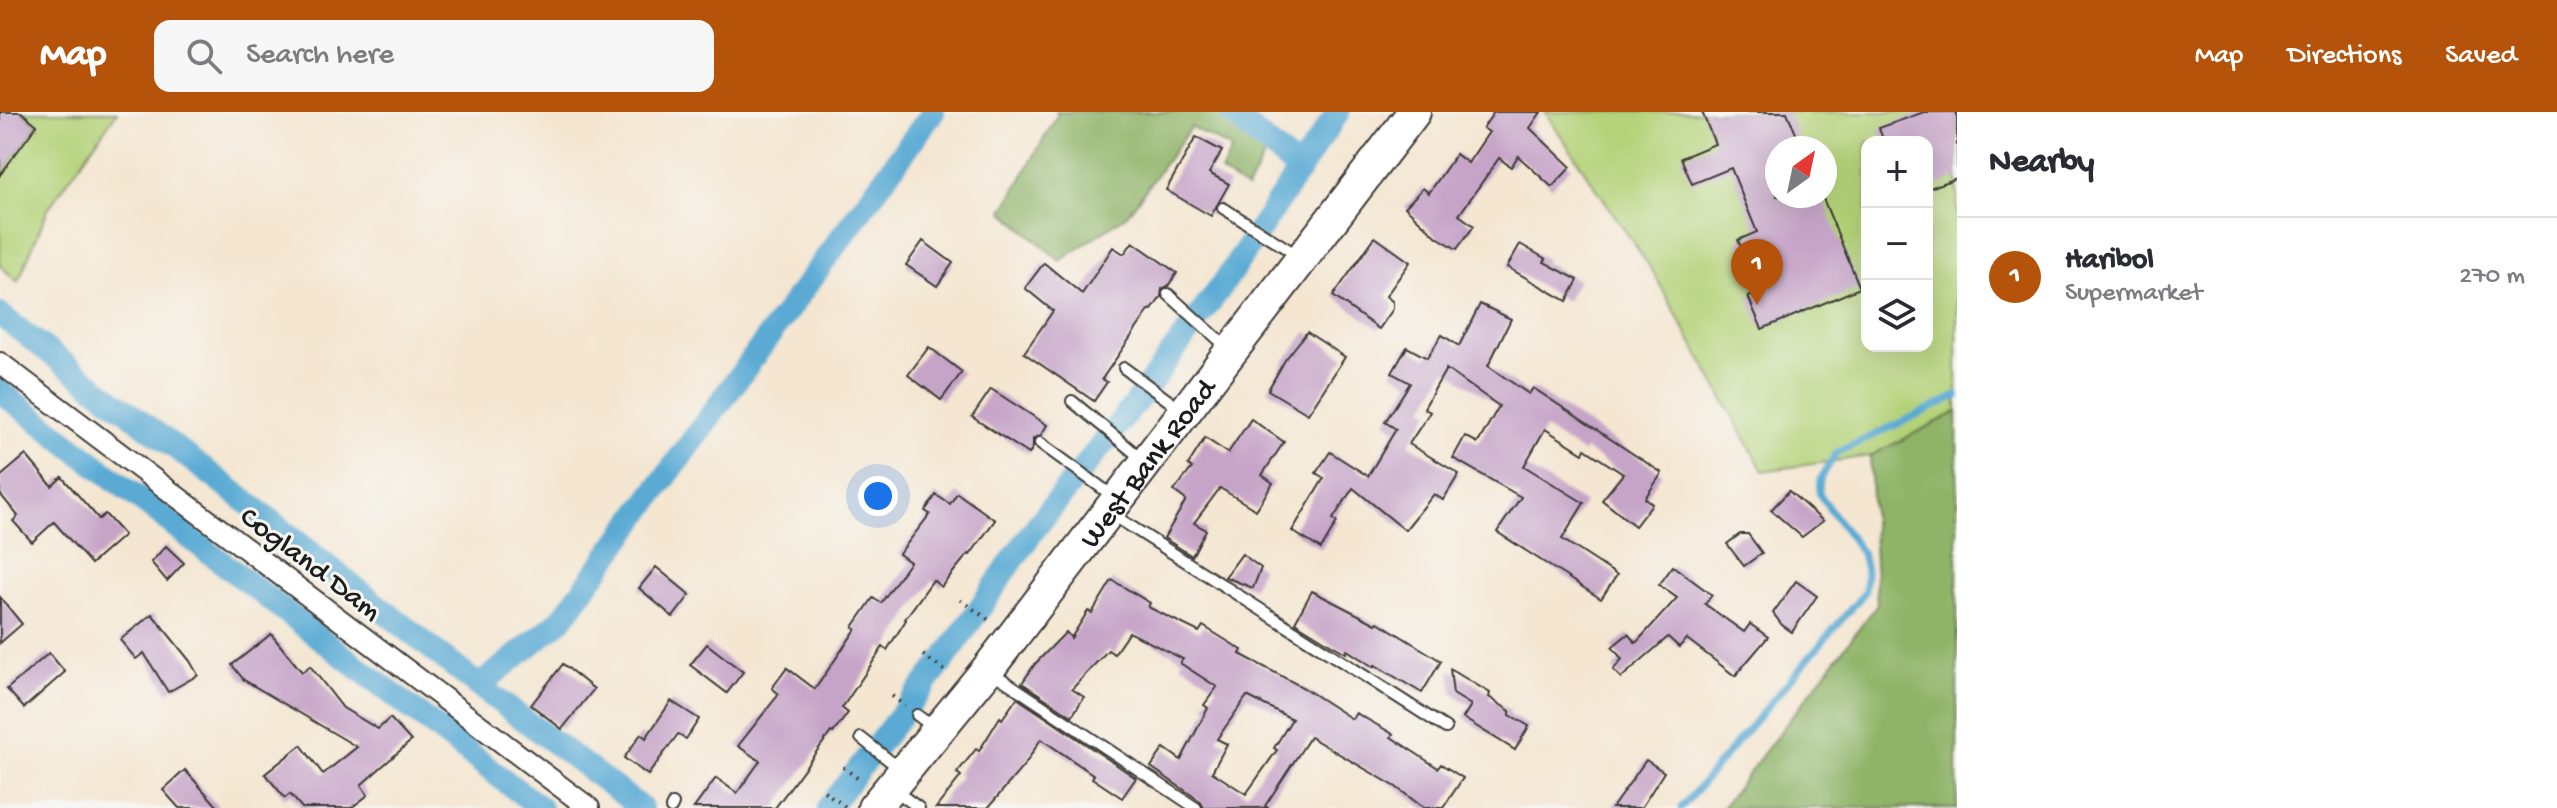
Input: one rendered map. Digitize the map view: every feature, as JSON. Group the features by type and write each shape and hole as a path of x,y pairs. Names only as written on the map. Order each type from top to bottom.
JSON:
{"main road":[{"name":"West Bank Road","path":"884,785 928,723 988,669 1138,456 1290,252 1414,112"}],"street":[{"name":"Cogland Dam","path":"0,363 589,808"}],"lane":[{"path":"1223,208 1290,252"},
{"path":"1168,294 1222,343"},
{"path":"1124,368 1175,405"},
{"path":"1072,401 1138,456"},
{"path":"1040,443 1069,463 1108,499 1446,728"},
{"path":"988,669 1196,808"},
{"path":"861,738 884,785 919,808"}],"path":[{"path":"960,600 989,620"},
{"path":"923,655 948,673"},
{"path":"843,767 884,785"},
{"path":"824,791 847,808"}],"green space":[{"path":"21,112 117,112 48,209 18,282 0,266 0,164 5,168 37,125"},
{"path":"1056,112 1216,112 1266,152 1247,189 1221,172 1232,149 1191,127 1127,215 1060,261 1003,211 1058,114"},
{"path":"1545,112 1957,112 1957,412 1870,456 1763,471 1653,272"},
{"path":"1957,412 1957,808 1722,808 1877,605 1870,456"}],"building":[{"path":"0,112 21,112 37,125 0,175"},
{"path":"1494,112 1541,112 1530,128 1571,167 1552,187 1518,156 1511,167 1499,158 1459,215 1474,226 1457,249 1437,237 1405,207 1423,188 1429,193 1456,154 1468,163 1489,132 1483,128"},
{"path":"1702,112 1787,112 1797,136 1765,136 1765,208 1827,208 1860,288 1762,329 1748,297 1760,292 1738,240 1757,232 1731,168 1692,184 1681,158 1715,144"},
{"path":"1924,112 1957,112 1957,178 1933,187 1933,136 1882,136 1879,128"},
{"path":"1196,137 1222,151 1209,173 1229,184 1211,216 1166,190"},
{"path":"1375,237 1410,262 1386,296 1393,302 1393,309 1379,329 1333,296"},
{"path":"923,241 953,263 937,286 906,265"},
{"path":"1133,242 1177,273 1162,289 1161,297 1102,379 1107,382 1094,401 1024,353 1053,311 1025,288 1044,263 1082,294 1113,247 1124,254"},
{"path":"1520,244 1546,259 1544,262 1578,280 1567,301 1507,267"},
{"path":"1480,304 1511,319 1488,366 1529,394 1533,388 1662,473 1645,498 1652,504 1635,526 1602,500 1623,474 1585,449 1583,453 1545,429 1524,466 1584,503 1562,539 1617,575 1601,599 1497,532 1521,497 1453,458 1465,436 1478,443 1499,406 1446,369 1424,408 1430,412 1409,444 1459,474 1443,500 1434,494 1405,530 1353,488 1333,519 1337,522 1321,549 1292,531 1324,478 1316,473 1330,452 1368,476 1396,429 1385,422 1410,383 1392,373 1407,347 1427,358 1442,335 1459,346"},
{"path":"1307,332 1345,357 1308,414 1268,390 1285,360"},
{"path":"929,347 962,372 941,400 908,375"},
{"path":"991,389 1047,425 1041,435 1033,439 1029,454 972,417"},
{"path":"1251,419 1284,442 1262,475 1273,483 1256,510 1220,488 1194,523 1206,530 1192,556 1164,538 1186,500 1174,491 1192,468 1188,465 1205,438 1228,453"},
{"path":"26,455 52,486 62,477 99,519 105,514 124,535 91,564 54,522 32,542 13,521 18,516 0,494 0,477"},
{"path":"1789,491 1823,521 1802,537 1771,510"},
{"path":"957,493 995,520 970,555 941,587 933,580 887,650 883,647 842,708 848,713 775,808 694,808 716,778 737,793 760,761 738,746 779,694 772,688 787,668 815,689 873,598 881,603 910,562 899,554 930,514 925,511 936,495 950,504"},
{"path":"1740,534 1748,534 1762,553 1744,566 1727,544"},
{"path":"166,546 184,563 167,581 151,562"},
{"path":"1242,554 1261,568 1253,588 1225,577"},
{"path":"1673,566 1712,595 1705,604 1744,632 1750,624 1768,637 1735,676 1687,639 1679,647 1668,637 1621,678 1613,670 1622,659 1612,647 1628,634 1636,643 1677,598 1659,585"},
{"path":"656,567 690,595 673,617 639,588"},
{"path":"1112,580 1150,603 1148,607 1199,632 1203,626 1242,650 1240,654 1304,688 1352,719 1356,713 1393,734 1391,737 1438,768 1441,764 1463,778 1443,808 1424,808 1396,787 1310,737 1265,806 1268,808 1204,808 1200,801 1151,767 1164,748 1181,760 1208,708 1204,705 1217,687 1180,663 1183,659 1129,632 1114,654 1108,650 1072,689 1084,697 1072,716 1022,683 1035,664 1066,632 1071,638 1088,611 1092,613","holes":["1247,696 1292,719 1274,748 1277,750 1246,794 1212,772 1227,744 1217,739"]},
{"path":"1796,581 1817,596 1792,632 1773,613"},
{"path":"1312,591 1376,624 1378,622 1441,661 1422,693 1295,622"},
{"path":"0,597 22,624 0,643"},
{"path":"152,614 198,675 168,692 144,653 136,659 120,640"},
{"path":"271,634 302,672 310,666 343,708 378,729 390,718 411,741 361,785 368,795 351,808 302,808 290,794 285,798 265,774 301,745 323,774 357,747 244,680 232,665"},
{"path":"707,644 743,672 727,693 690,665"},
{"path":"49,653 65,672 24,708 7,689"},
{"path":"563,664 594,689 562,729 531,705"},
{"path":"1450,669 1490,693 1489,697 1510,711 1510,715 1529,726 1515,750 1463,718 1471,705 1453,694"},
{"path":"1017,698 1136,778 1122,798 1041,739 1026,763 988,808 936,808 961,776 957,773 976,749 979,751 1000,717 1002,719"},
{"path":"671,701 699,719 686,739 678,734 648,775 624,758 641,734 646,738"},
{"path":"1646,760 1664,772 1641,808 1612,808"},
{"path":"185,770 219,808 179,808 163,790"}],"waterway":[{"path":"479,686 561,620 933,112"},
{"path":"1230,112 1300,171"},
{"path":"828,808 944,660 1032,532 1133,406 1221,287 1338,112"},
{"path":"0,315 238,495 479,686 641,808"},
{"path":"0,391 540,808"},
{"path":"1681,808 1865,592 1866,571 1862,553 1819,494 1820,480 1836,453 1957,396"}],"place":[{"name":"Haribol","path":"1757,305"}]}
